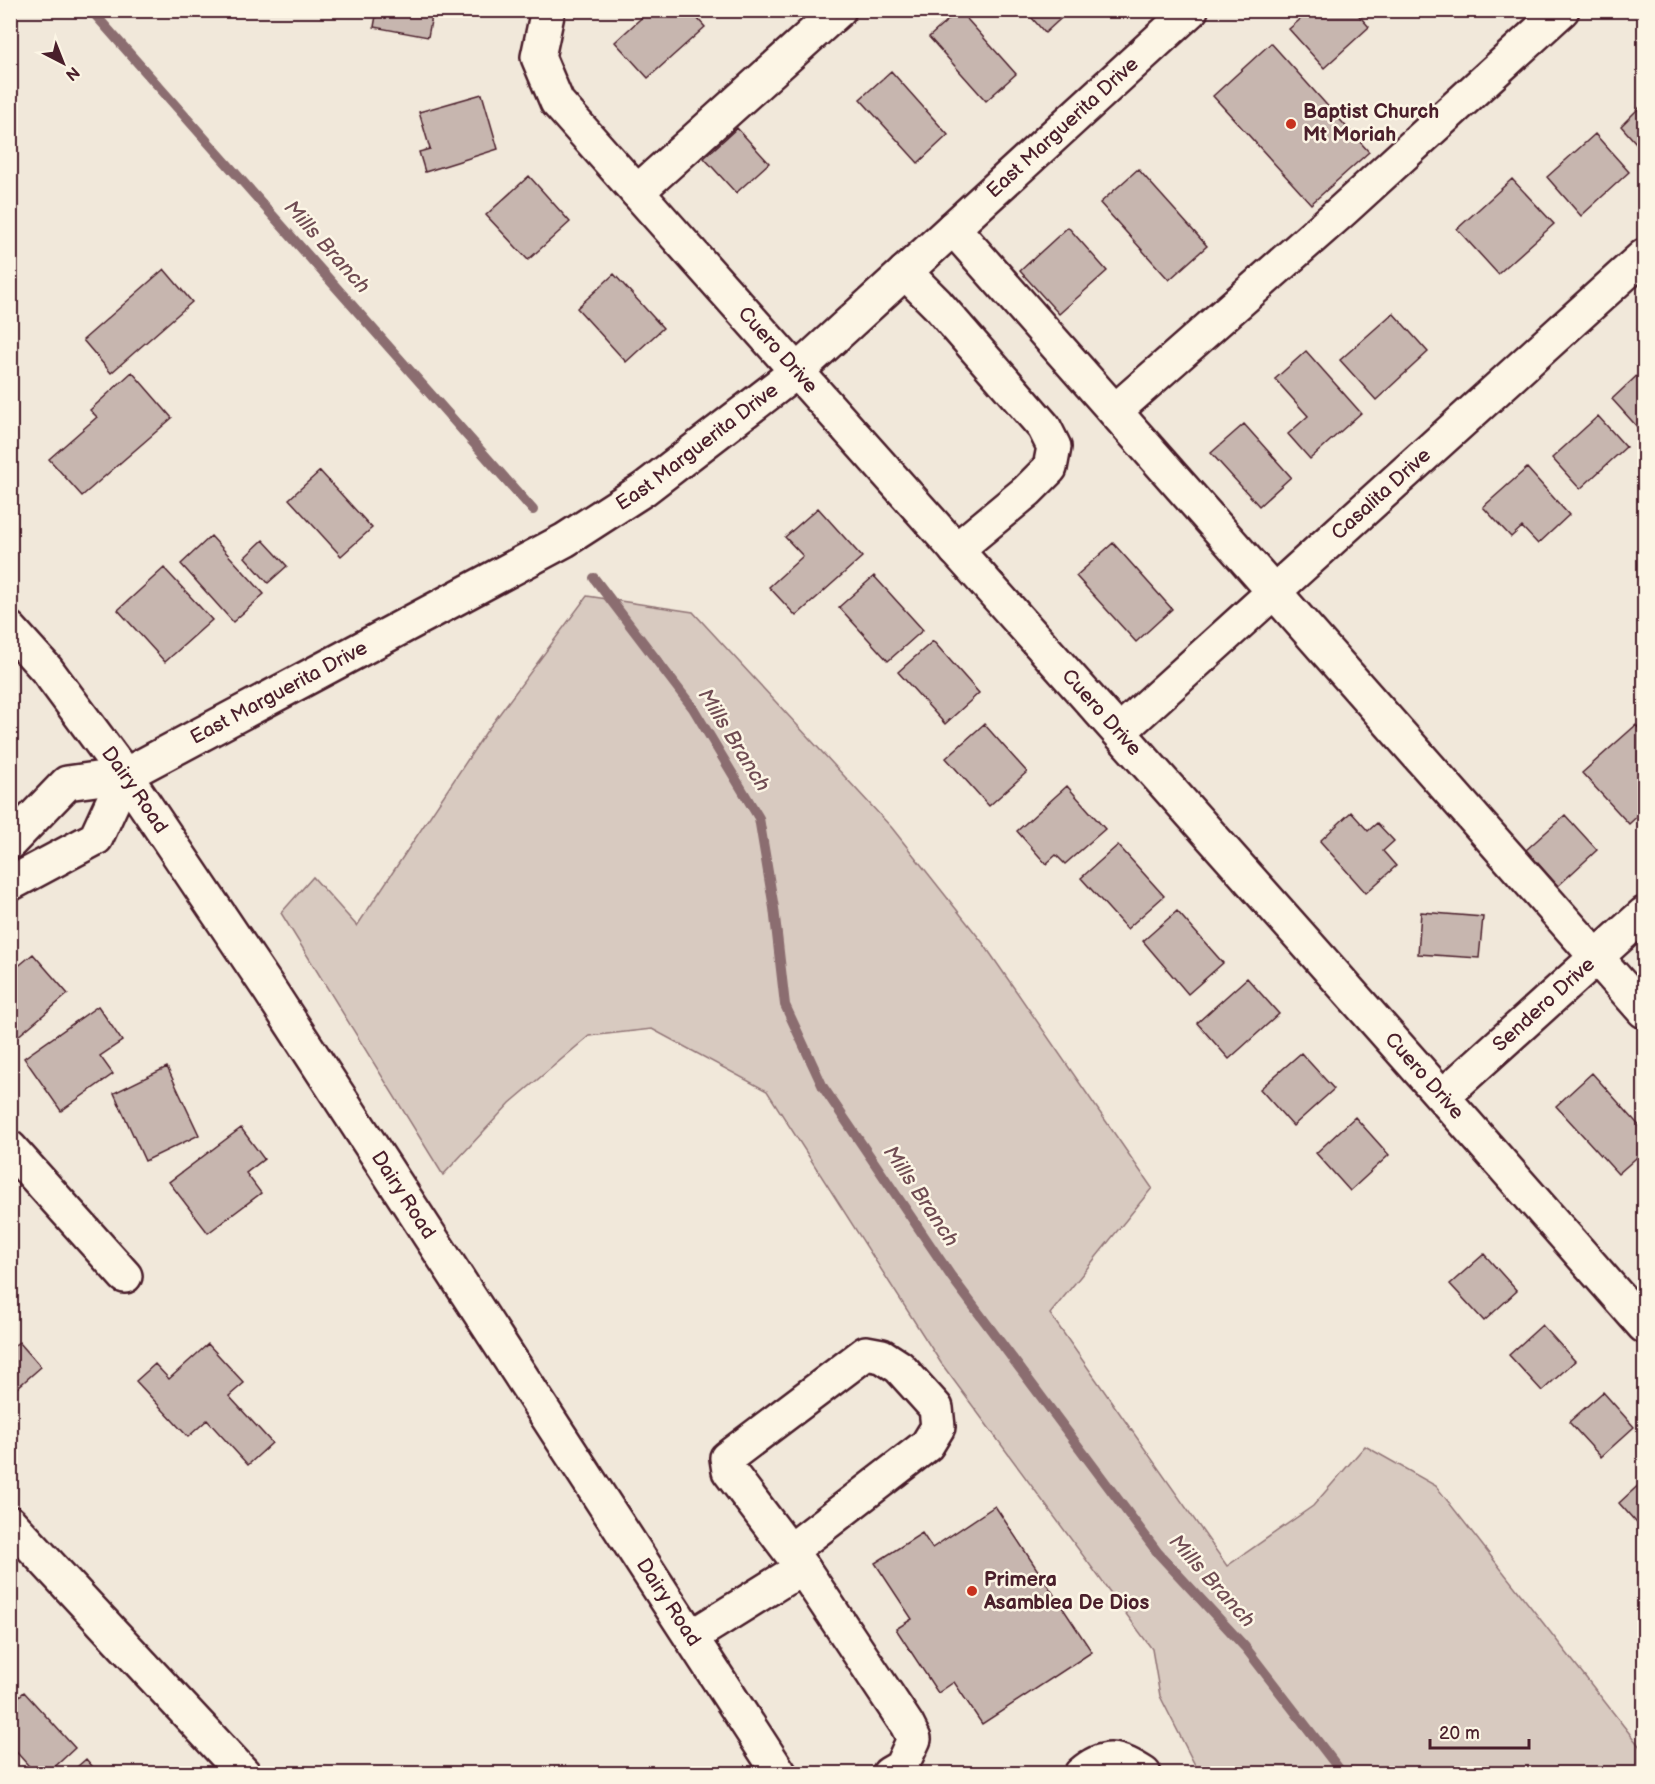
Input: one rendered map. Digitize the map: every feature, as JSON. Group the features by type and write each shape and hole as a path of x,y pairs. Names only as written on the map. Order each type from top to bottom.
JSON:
{"street":[{"name":"Cuero Drive","path":"548,10 538,57 557,102 1443,1096 1644,1326"},
{"path":"637,192 839,10"},
{"name":"East Marguerita Drive","path":"125,775 566,540 644,489 796,372 1191,10"},
{"path":"1115,411 1343,210 1562,10"},
{"path":"953,228 1644,1011"},
{"name":"Casalita Drive","path":"1119,732 1644,256"},
{"path":"905,272 937,304 1044,427 1054,447 1050,468 956,550"},
{"name":"Dairy Road","path":"10,629 47,670 125,775 269,989 780,1773"},
{"path":"10,842 67,783 125,775"},
{"path":"10,884 96,838 125,775"},
{"name":"Sendero Drive","path":"1443,1096 1644,914"},
{"path":"10,1148 125,1276"},
{"path":"691,1637 784,1580 797,1561 927,1445 938,1427 936,1408 899,1367 882,1356 866,1353 727,1458 729,1471 797,1561 914,1739 901,1767 889,1773"},
{"path":"10,1523 244,1773"},
{"path":"1081,1773 1094,1762 1104,1760 1117,1760 1144,1773"}],"shaded area":[{"path":"587,596 693,612 892,828 983,943 1152,1188 1050,1314 1227,1566 1313,1506 1365,1446 1436,1486 1644,1752 1644,1773 1199,1773 1160,1696 1152,1649 941,1363 767,1091 652,1029 589,1036 510,1103 443,1175 281,913 313,877 357,926 486,732"}],"building":[{"path":"377,10 433,10 428,37 374,27"},
{"path":"650,10 690,10 705,27 648,78 615,42"},
{"path":"959,10 1016,74 986,101 929,37"},
{"path":"1025,10 1070,10 1045,33"},
{"path":"1311,10 1354,10 1369,27 1324,68 1289,29"},
{"name":"Baptist Church Mt Moriah","path":"1271,43 1369,152 1311,204 1213,96"},
{"path":"891,71 948,135 918,163 860,99"},
{"path":"482,94 498,149 425,172 419,152 430,149 419,112"},
{"path":"1644,103 1644,152 1621,126"},
{"path":"737,128 769,163 736,193 704,158"},
{"path":"1595,134 1629,172 1581,216 1547,177"},
{"path":"1138,169 1207,246 1169,280 1100,203"},
{"path":"529,176 570,222 528,260 486,215"},
{"path":"1512,179 1554,224 1498,274 1457,229"},
{"path":"1068,227 1107,271 1059,314 1020,271"},
{"path":"164,269 192,302 111,373 83,340"},
{"path":"614,274 663,328 626,362 577,308"},
{"path":"1393,313 1428,352 1376,400 1340,360"},
{"path":"1306,351 1361,413 1310,459 1288,434 1308,416 1275,379"},
{"path":"1644,369 1644,429 1641,431 1612,399"},
{"path":"132,372 172,418 82,496 49,459 97,417 90,410"},
{"path":"1598,416 1626,447 1580,489 1552,458"},
{"path":"1244,424 1291,477 1259,506 1211,453"},
{"path":"1527,468 1569,515 1538,544 1522,527 1511,537 1483,507"},
{"path":"320,471 372,528 341,556 289,499"},
{"path":"818,508 862,557 796,616 769,587 803,556 785,537"},
{"path":"211,536 264,594 233,622 181,564"},
{"path":"263,540 287,566 268,583 245,557"},
{"path":"1113,543 1172,609 1136,642 1076,576"},
{"path":"164,568 212,620 165,662 118,610"},
{"path":"874,576 923,630 888,661 839,607"},
{"path":"933,641 979,693 945,724 898,672"},
{"path":"984,724 1027,772 989,806 946,758"},
{"path":"1636,725 1644,734 1644,810 1629,824 1582,773"},
{"path":"1067,786 1105,829 1065,864 1056,855 1046,864 1017,831"},
{"path":"1351,812 1368,831 1377,823 1394,841 1383,851 1396,866 1366,893 1320,841"},
{"path":"1565,815 1597,850 1558,886 1526,850"},
{"path":"1118,845 1164,896 1127,929 1081,878"},
{"path":"1177,911 1223,963 1188,994 1143,941"},
{"path":"1421,912 1483,917 1479,958 1418,954"},
{"path":"33,954 68,994 10,1043 10,973"},
{"path":"1247,978 1279,1014 1229,1059 1197,1023"},
{"path":"98,1006 122,1041 100,1056 113,1074 61,1111 24,1058"},
{"path":"1301,1053 1334,1089 1293,1126 1260,1089"},
{"path":"167,1067 199,1135 145,1161 114,1093"},
{"path":"1592,1073 1644,1131 1644,1151 1618,1174 1556,1106"},
{"path":"1355,1117 1389,1155 1350,1191 1316,1153"},
{"path":"241,1128 264,1159 246,1173 261,1193 208,1233 169,1182"},
{"path":"1484,1254 1517,1291 1484,1321 1450,1284"},
{"path":"1542,1325 1575,1361 1542,1391 1509,1355"},
{"path":"19,1342 41,1367 10,1394 10,1349"},
{"path":"208,1344 244,1383 229,1396 272,1443 248,1465 207,1420 188,1437 136,1381 155,1364 169,1379"},
{"path":"1603,1392 1634,1427 1601,1457 1569,1422"},
{"path":"1644,1480 1644,1531 1619,1503"},
{"name":"Primera Asamblea De Dios","path":"995,1506 1092,1652 982,1724 954,1682 938,1693 896,1629 912,1619 875,1563 922,1533 932,1548"},
{"path":"24,1692 75,1748 47,1774 36,1774 10,1745 10,1704"},
{"path":"86,1759 99,1774 69,1774"}],"waterway":[{"name":"Mills Branch","path":"91,10 533,510"},
{"name":"Mills Branch","path":"594,578 693,708 759,818 774,908 785,1005 823,1087 951,1276 1158,1553 1245,1647 1343,1774"}],"place":[{"name":"Baptist Church Mt Moriah","path":"1291,124"},
{"name":"Primera Asamblea De Dios","path":"972,1591"}]}
